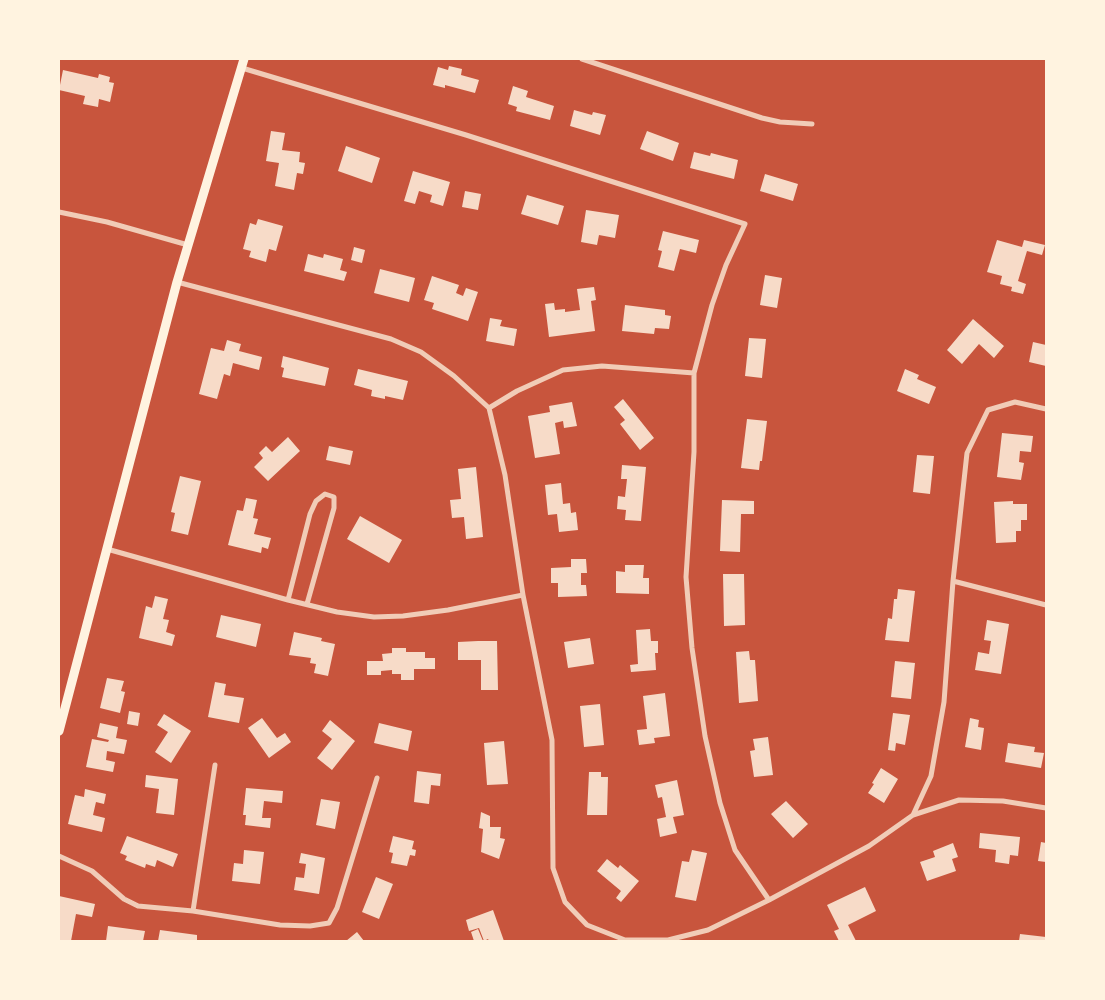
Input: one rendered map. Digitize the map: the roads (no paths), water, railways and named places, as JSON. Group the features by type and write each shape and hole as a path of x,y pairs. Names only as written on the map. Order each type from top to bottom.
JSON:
{"main road":[{"path":"59,731 177,282 243,63"}],"street":[{"path":"582,59 762,118 780,122 812,124"},
{"path":"243,63 745,224 726,264 694,373 694,452 686,577 692,648 705,736 720,804 735,850 769,900"},
{"path":"59,212 107,222 188,245"},
{"path":"177,282 391,339 428,356 454,376 489,408 505,475 523,595 552,740 553,868 565,902 587,925 625,940 668,940 708,930 870,846 914,815 959,800 1003,801 1046,808"},
{"path":"489,408 517,391 563,370 602,366 694,373"},
{"path":"914,815 931,776 942,712 953,581 967,453 988,410 1015,402 1046,410"},
{"path":"288,600 310,514 316,501 325,494 334,497 334,508 307,604"},
{"path":"107,549 288,600 337,612 374,617 403,616 448,610 523,595"},
{"path":"953,581 1046,605"},
{"path":"193,911 216,765"},
{"path":"59,856 92,871 124,899 138,906 193,911 280,925 310,926 330,923 337,908 377,778"}]}
